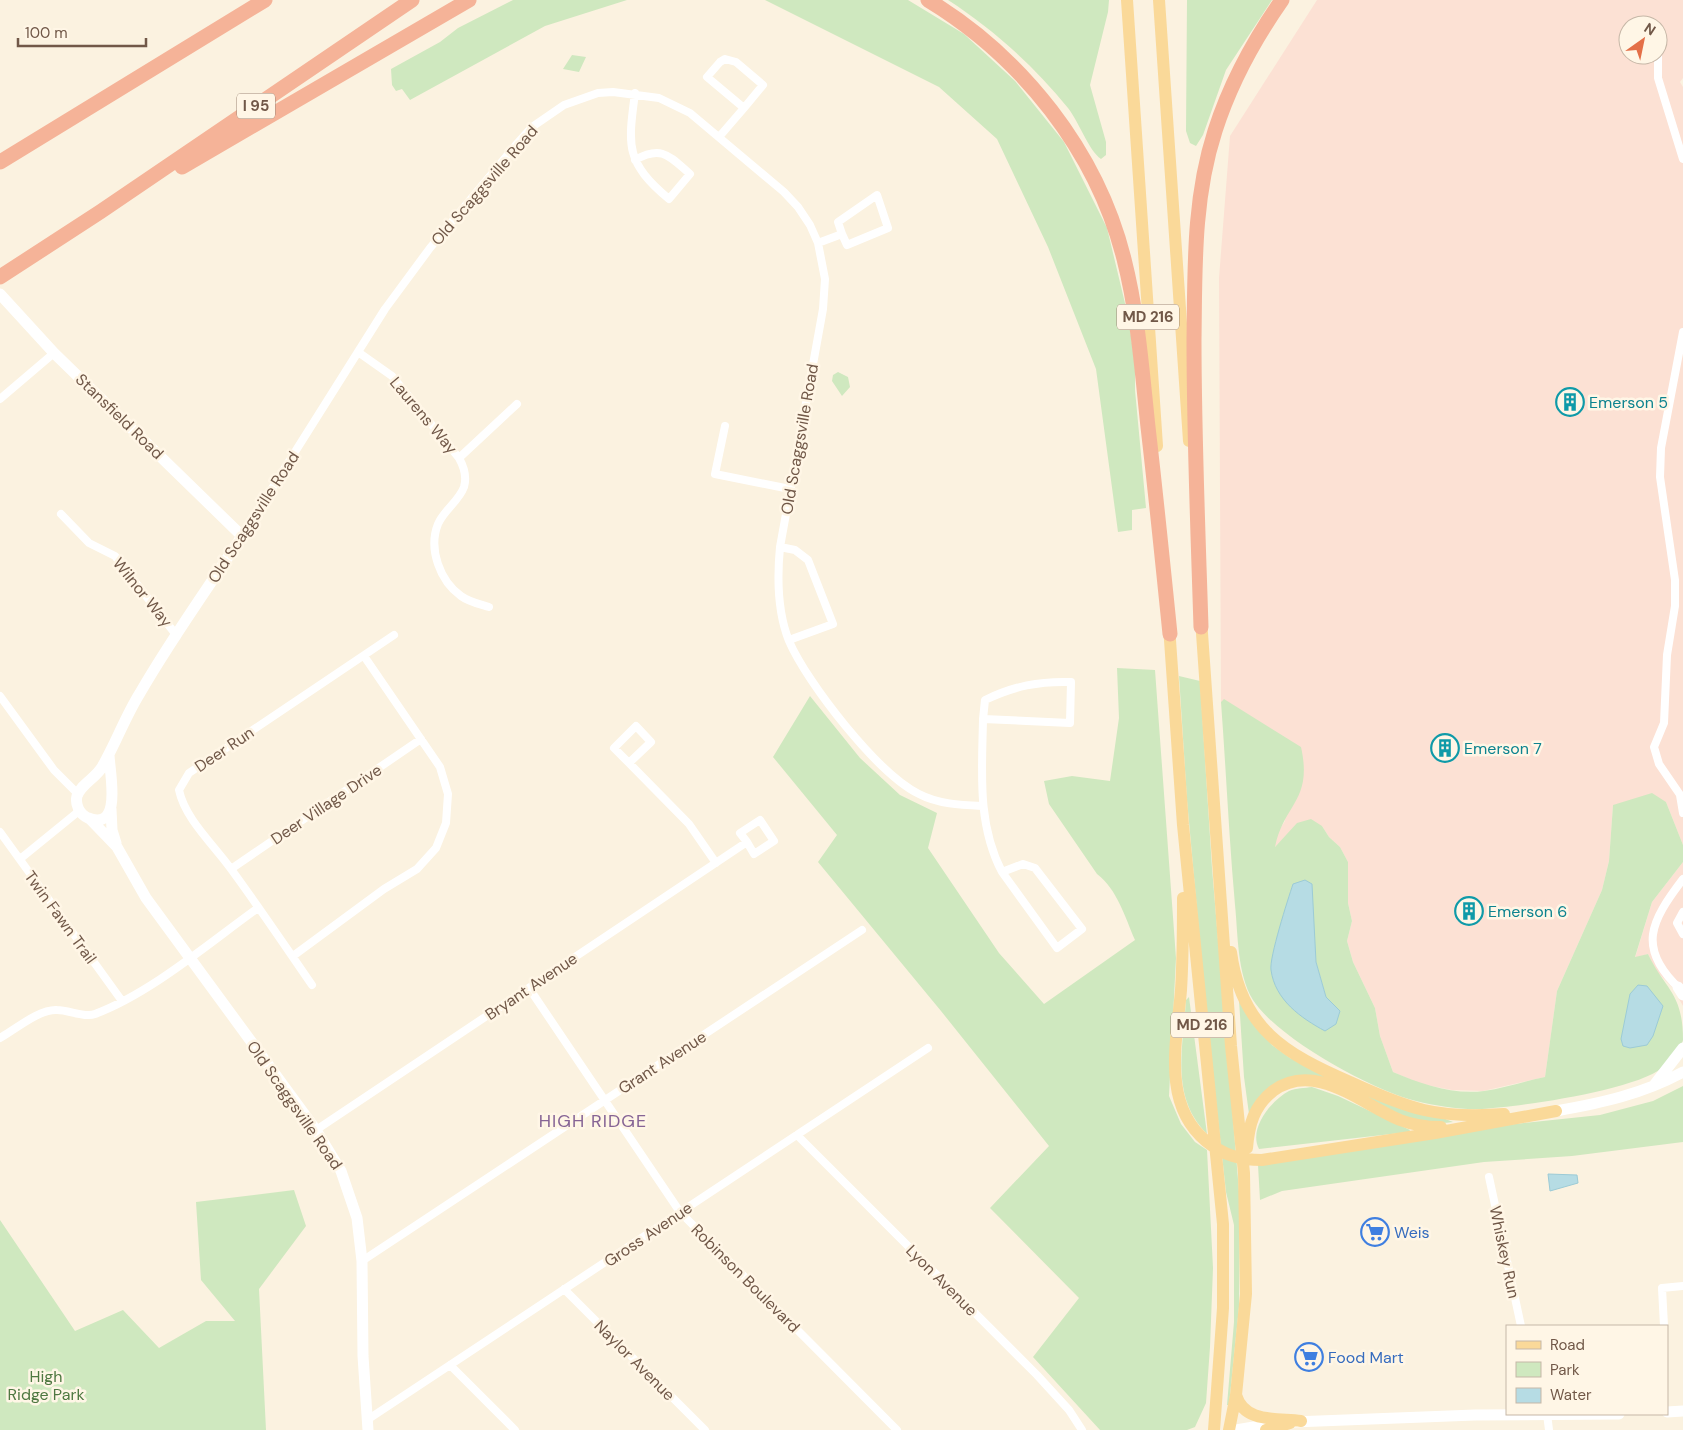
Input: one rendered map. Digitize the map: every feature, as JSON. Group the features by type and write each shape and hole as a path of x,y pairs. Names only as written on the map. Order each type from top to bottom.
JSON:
{"highway":[{"path":"92,105 245,0"},
{"path":"0,162 265,0"},
{"name":"I 95","path":"4,274 100,212 412,0"},
{"path":"100,212 218,147 469,0"},
{"path":"928,0 988,44 1038,94 1076,147 1110,214 1124,257 1139,336 1170,634"},
{"path":"1201,627 1194,400 1197,214 1208,158 1223,107 1247,56 1282,0"}],"main road":[{"name":"MD 216","path":"1127,0 1183,825 1223,1224 1223,1308 1214,1430"},
{"name":"MD 216","path":"1159,0 1214,820 1231,1046 1244,1172 1246,1294 1236,1395 1229,1430"},
{"path":"1214,820 1236,979 1244,1002 1255,1020 1273,1040 1301,1060 1399,1104 1420,1110 1471,1116 1556,1111"},
{"path":"1183,825 1183,960 1175,1079 1180,1107 1199,1136 1222,1152 1235,1158 1262,1160 1482,1125 1556,1111"},
{"path":"1244,1172 1249,1130 1257,1107 1272,1093 1291,1082 1305,1080 1334,1086 1385,1113 1417,1125 1482,1125"},
{"path":"1236,1395 1238,1404 1250,1415 1301,1421"},
{"path":"1266,1430 1301,1421"}],"street":[{"path":"719,137 744,108 763,85 736,62 725,59 707,77 744,108"},
{"path":"1658,65 1658,78 1683,159"},
{"name":"Old Scaggsville Road","path":"86,785 98,774 137,697 406,279 532,127 550,113 582,97 598,93 635,93 659,98 679,106 719,137 798,207 818,243 825,278 823,309 780,547 778,587 782,618 789,640 818,691 896,779 932,800 961,806 982,806"},
{"path":"635,93 629,134 635,160 647,179 669,199 690,174 664,153 655,152 635,160"},
{"path":"877,195 888,228 847,245 842,234 838,222 877,195"},
{"path":"818,243 842,234"},
{"name":"Stansfield Road","path":"0,294 54,353 242,536"},
{"path":"1683,332 1661,448 1660,477 1675,580 1675,606 1667,655 1664,723 1654,747 1658,764 1681,797 1683,813"},
{"name":"Laurens Way","path":"358,352 392,376 459,458 464,467 464,487 438,524 435,533 435,555 444,576 460,596 489,607"},
{"path":"0,400 54,353"},
{"path":"459,458 517,404"},
{"path":"725,426 715,474 790,489"},
{"name":"Wilnor Way","path":"61,514 89,543 114,556 177,636"},
{"path":"780,547 795,550 808,560 833,624 789,640"},
{"name":"Deer Run","path":"312,985 231,869 184,806 179,790 182,781 189,773 394,635"},
{"path":"293,956 384,889 416,870 436,848 446,823 448,794 440,766 364,656"},
{"path":"983,719 1070,723 1071,682 1047,682 1006,690 985,700 983,719 982,806 988,841 1002,872 1057,948 1082,929 1035,868 1023,864 1002,872"},
{"path":"0,696 54,770 78,794"},
{"path":"629,763 651,742 636,726 614,748 689,824 716,863"},
{"name":"Deer Village Drive","path":"231,869 421,739"},
{"path":"109,754 112,795 111,810 105,816 98,819 89,818 79,811 77,804 78,794 86,785 94,782 101,784 112,795"},
{"name":"Old Scaggsville Road","path":"111,810 112,830 117,848"},
{"path":"20,859 79,811"},
{"name":"Old Scaggsville Road","path":"89,818 117,848 146,898 316,1130 336,1162 348,1187 357,1218 362,1261 362,1356 367,1425"},
{"path":"760,820 774,841 754,854 747,842 740,833 760,820"},
{"name":"Twin Fawn Trail","path":"0,832 122,1001"},
{"name":"Bryant Avenue","path":"316,1130 747,842"},
{"path":"1681,991 1659,965 1652,945 1661,909 1683,879"},
{"path":"0,1038 47,1011 57,1010 92,1015 122,1001 191,957 258,908"},
{"path":"1683,912 1678,923 1683,934"},
{"name":"Grant Avenue","path":"362,1261 862,930"},
{"name":"Robinson Boulevard","path":"529,988 680,1212 897,1430"},
{"name":"Gross Avenue","path":"367,1425 450,1365 928,1048"},
{"path":"1652,1088 1675,1061 1683,1048"},
{"path":"1556,1111 1605,1103 1652,1088 1683,1072"},
{"name":"Lyon Avenue","path":"796,1135 1042,1380 1069,1410 1082,1430"},
{"name":"Whiskey Run","path":"1489,1177 1520,1325"},
{"path":"1664,1325 1662,1288 1683,1286"},
{"name":"Naylor Avenue","path":"564,1289 705,1430"},
{"path":"450,1365 515,1430"},
{"path":"1668,1412 1683,1411"},
{"path":"1236,1430 1301,1421 1512,1415"},
{"path":"1547,1415 1549,1430"}],"shaded area":[{"path":"1317,0 1683,0 1683,78 1680,82 1683,87 1683,845 1666,802 1613,805 1609,861 1602,890 1557,991 1545,1077 1483,1091 1452,1090 1421,1084 1393,1072 1380,1036 1375,1008 1353,962 1347,941 1352,921 1348,903 1348,862 1340,847 1329,837 1322,826 1284,838 1274,848 1277,833 1285,821 1221,702 1219,278 1230,136"},
{"path":"1683,862 1683,1006 1672,987 1656,971 1648,954 1635,958 1652,902"}],"green space":[{"path":"513,0 627,0 545,26 410,100 402,89 396,91 392,85 391,69 440,42 458,28"},
{"path":"765,0 908,0 964,34 1015,81 1064,142 1107,228 1129,320 1135,367 1135,390 1146,508 1132,510 1132,530 1118,532 1096,369 1048,247 997,139 939,87"},
{"path":"948,0 1109,0 1108,12 1090,85 1106,142 1106,155 1101,159 1097,155 1068,108 1027,63 981,23"},
{"path":"1187,0 1272,0 1226,70 1203,135 1196,146 1190,143 1186,131"},
{"path":"572,55 586,57 579,72 563,69"},
{"path":"838,372 848,377 850,387 842,396 832,381 833,375"},
{"path":"1117,668 1155,670 1176,958 1169,1096 1181,1124 1195,1142 1207,1150 1213,1268 1206,1403 1195,1427 1187,1430 1100,1430 1033,1357 1079,1298 990,1208 1049,1146 818,862 837,835 773,757 810,696 860,758 900,795 937,813 928,848 999,953 1044,1004 1135,940 1124,913 1110,887 1097,874 1049,804 1044,781 1072,776 1110,781 1119,718"},
{"path":"1179,676 1200,681 1212,868 1240,1203 1239,1307 1229,1405 1227,1405 1234,1322 1234,1225 1226,1192 1207,1019 1187,800"},
{"path":"1224,699 1301,747 1304,765 1300,791 1279,832 1275,847 1297,823 1311,819 1322,826 1329,837 1340,847 1348,862 1348,903 1352,921 1347,941 1353,962 1375,1008 1380,1036 1393,1072 1437,1088 1472,1092 1484,1091 1545,1077 1557,991 1602,890 1609,861 1613,805 1652,793 1666,802 1683,845 1683,862 1652,902 1635,957 1648,954 1672,992 1680,1011 1683,1040 1668,1063 1648,1076 1603,1090 1522,1105 1466,1109 1416,1101 1376,1086 1327,1061 1283,1030 1265,1015 1253,1000 1241,966 1221,702","holes":["1293,884 1313,924 1316,962 1326,997 1340,1011 1271,969"]},
{"path":"1189,997 1207,1134 1195,1120 1183,1088 1182,1054 1186,1000"},
{"path":"1239,1000 1272,1045 1290,1058 1453,1122 1436,1123 1397,1115 1355,1100 1300,1076 1249,1114 1244,1077"},
{"path":"1683,1086 1683,1142 1572,1156 1484,1162 1282,1191 1260,1200 1258,1165 1515,1124 1600,1115 1653,1101"},
{"path":"1312,1087 1338,1096 1410,1130 1409,1132 1259,1149 1256,1141 1257,1132 1259,1124 1269,1108 1289,1091"},
{"name":"High Ridge Park","path":"294,1190 306,1226 259,1289 266,1430 0,1430 0,1220 75,1331 123,1310 159,1348 206,1321 235,1321 201,1280 196,1202"}],"water":[{"path":"1305,880 1312,884 1316,962 1326,997 1340,1011 1336,1024 1325,1031 1290,1007 1273,981 1271,970 1276,941 1293,884"},
{"path":"1638,985 1647,986 1663,1006 1653,1036 1647,1045 1630,1048 1623,1046 1621,1039 1630,994"},
{"path":"1548,1174 1577,1175 1578,1183 1550,1191"}],"place":[{"name":"Emerson 5","path":"1570,402"},
{"name":"Emerson 7","path":"1445,748"},
{"name":"Emerson 6","path":"1469,911"},
{"name":"Weis","path":"1375,1232"},
{"name":"Food Mart","path":"1309,1357"}],"district":[{"name":"HIGH RIDGE","path":"593,1121"}]}
